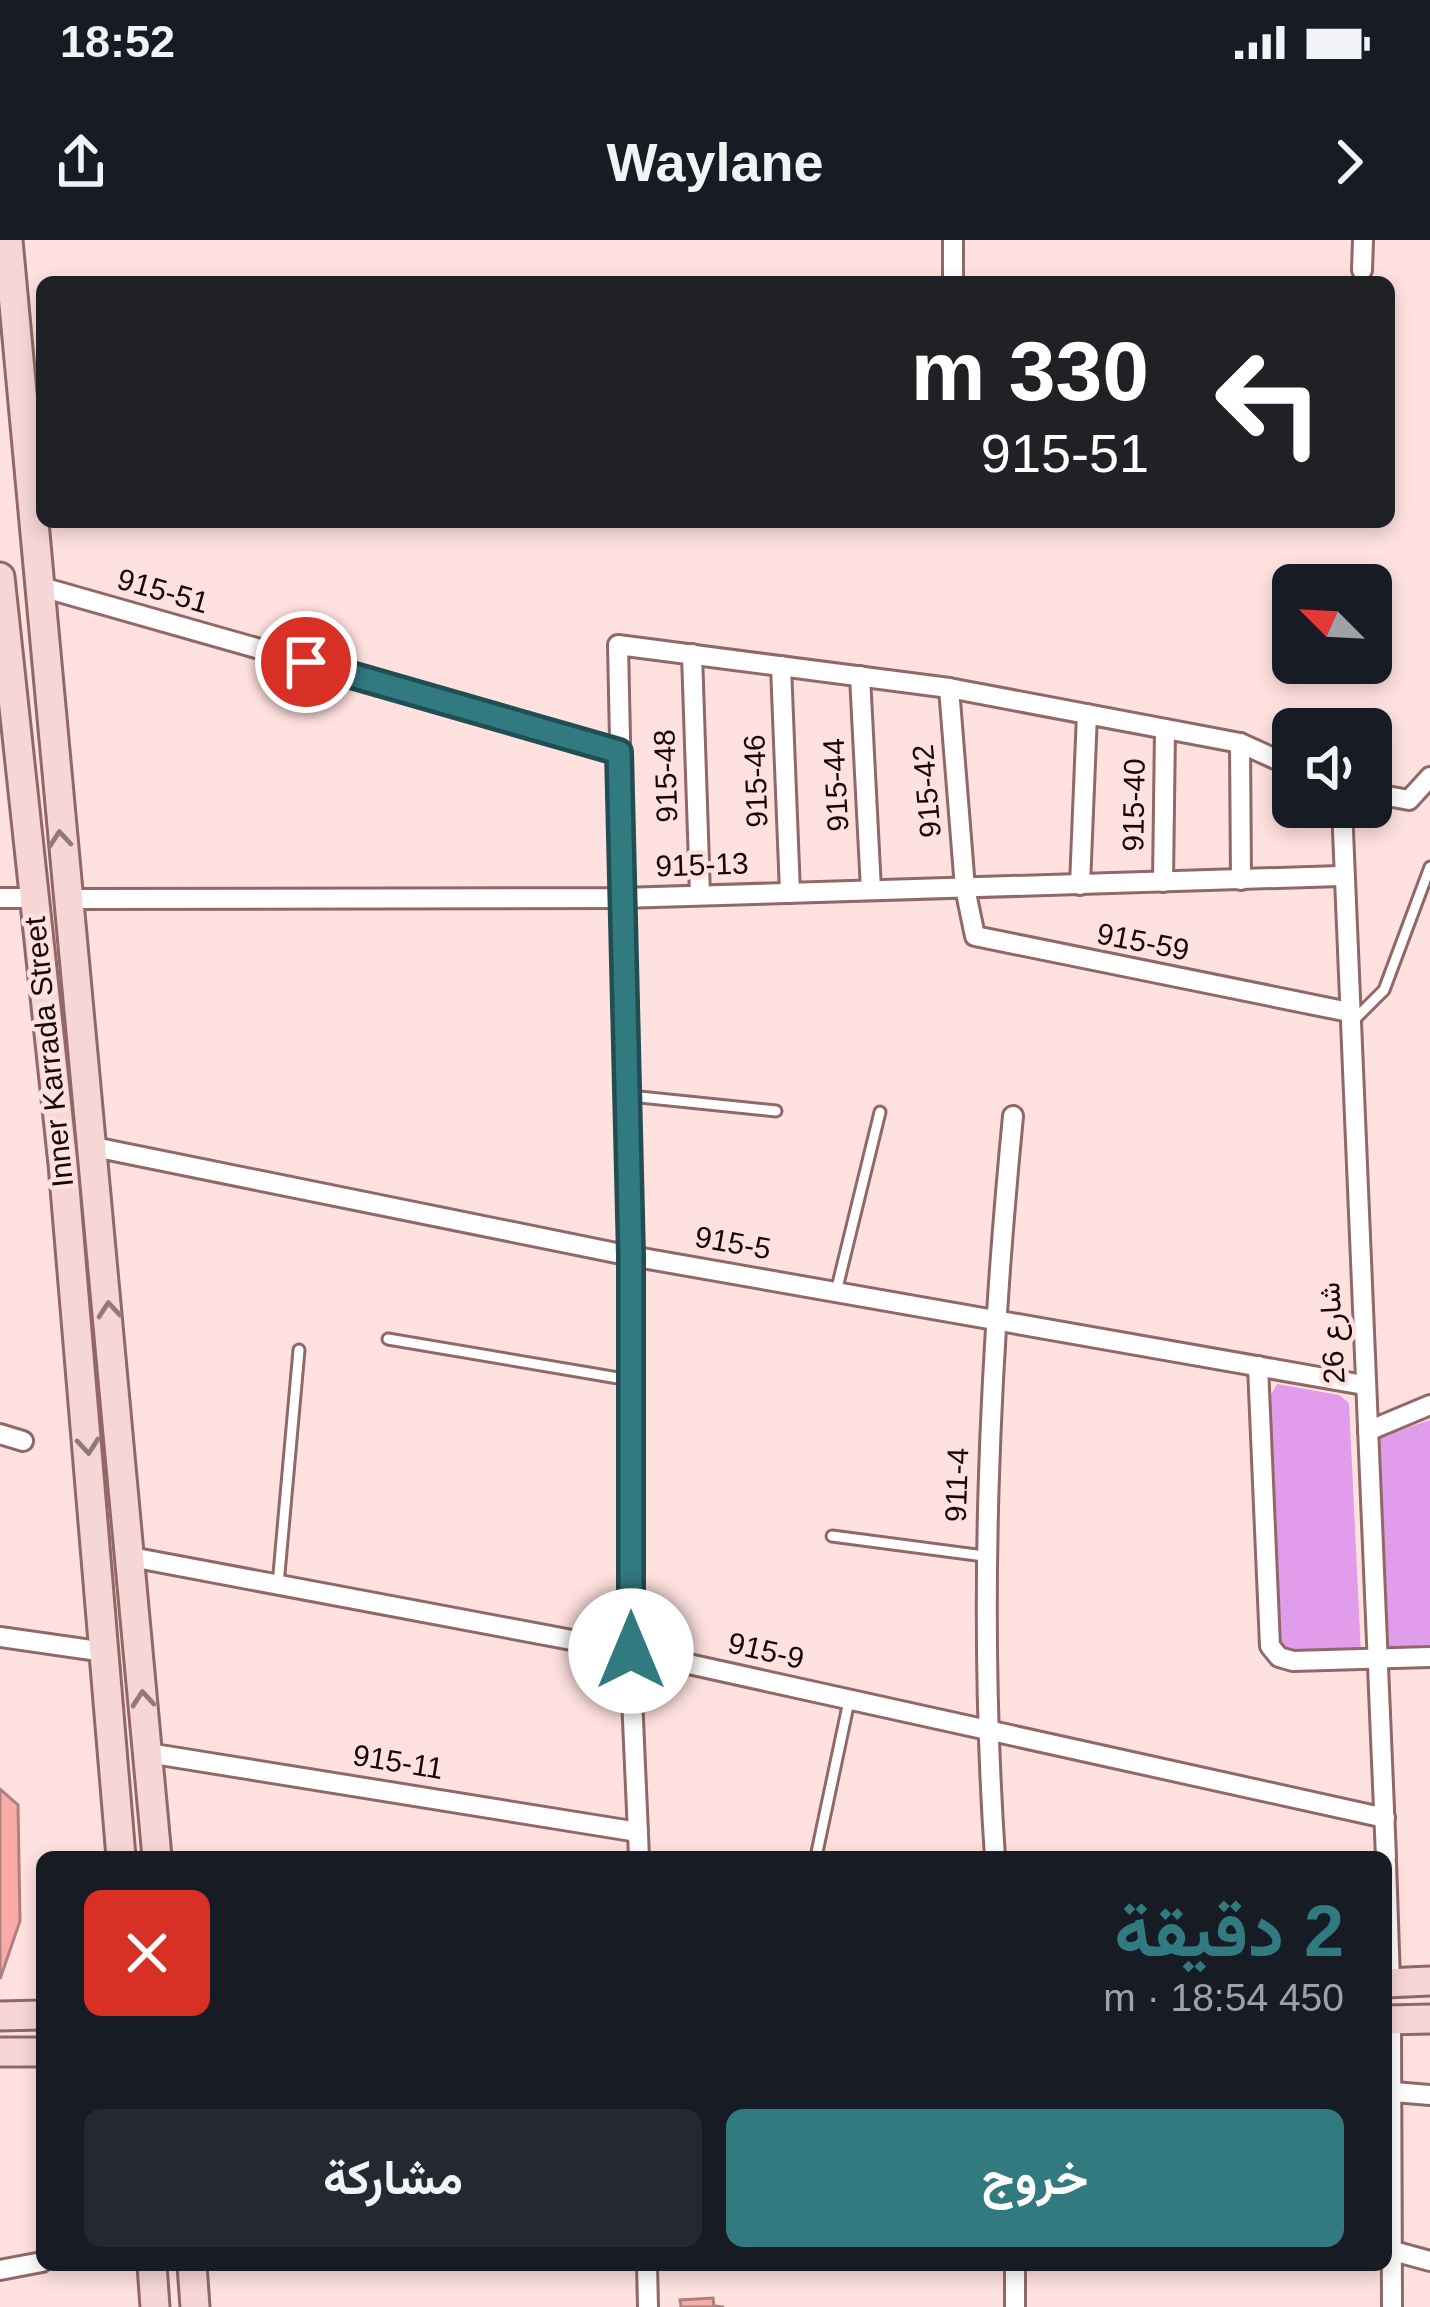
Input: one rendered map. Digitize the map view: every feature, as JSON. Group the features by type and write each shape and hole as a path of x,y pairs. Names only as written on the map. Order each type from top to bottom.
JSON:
{"main road":[{"name":"Inner Karrada Street","path":"8,240 65,899 95,1154 156,1851"},
{"name":"Inner Karrada Street","path":"0,577 8,719 35,898 63,1164 121,1851"},
{"path":"63,1164 95,1154"},
{"path":"99,1579 132,1567"},
{"path":"1392,1982 1430,1982"},
{"path":"0,2016 36,2015"},
{"path":"1392,2020 1430,2019"},
{"path":"0,2052 36,2052"},
{"path":"152,2271 155,2307"},
{"path":"192,2271 195,2307"}],"street":[{"path":"953,240 953,276"},
{"path":"1362,270 1363,240"},
{"name":"915-51","path":"38,586 619,752"},
{"path":"639,1851 631,1651 631,1256 618,645 949,688 1240,743 1272,757"},
{"name":"915-48","path":"692,654 700,895"},
{"name":"915-46","path":"781,666 790,893"},
{"name":"915-44","path":"860,676 872,890"},
{"name":"915-42","path":"949,688 965,888"},
{"path":"1080,885 1087,714"},
{"name":"915-40","path":"1163,882 1165,729"},
{"path":"1240,743 1240,880"},
{"path":"1392,797 1409,800 1430,777"},
{"name":"شارع 26","path":"1342,828 1386,1851"},
{"name":"915-13","path":"65,899 621,898 1341,876"},
{"name":"915-59","path":"965,888 970,924 984,941 1349,1018"},
{"path":"0,898 35,898"},
{"name":"911-4","path":"995,1851 984,1556 993,1319 1013,1116"},
{"name":"915-5","path":"95,1154 631,1256 1364,1385"},
{"path":"1258,1366 1270,1646 1279,1657 1293,1661 1430,1658"},
{"path":"1368,1431 1430,1406"},
{"path":"0,1434 22,1441"},
{"name":"915-9","path":"132,1567 278,1586 631,1651 1384,1818"},
{"path":"0,1637 105,1652"},
{"name":"915-11","path":"148,1753 638,1832"},
{"path":"1392,2068 1392,2145"},
{"path":"1394,2092 1430,2096"},
{"path":"1392,2251 1430,2261"},
{"path":"0,2270 36,2262"},
{"path":"647,2271 648,2307"},
{"path":"1015,2271 1015,2307"},
{"path":"1389,2271 1392,2307"}],"lane":[{"path":"1349,1018 1384,990 1430,867"},
{"path":"624,1095 776,1111"},
{"path":"836,1292 880,1112"},
{"path":"388,1340 630,1380"},
{"path":"278,1586 299,1350"},
{"path":"832,1536 984,1556"},
{"path":"818,1851 850,1701"}],"shaded area":[{"path":"1277,1384 1339,1395 1349,1403 1361,1654 1294,1655 1278,1639 1267,1402"},
{"path":"1430,1420 1430,1645 1387,1649 1377,1438"}],"building":[{"path":"0,1789 18,1805 20,1921 0,1979"},
{"path":"713,2298 714,2306 724,2307 681,2307 680,2300"}],"route":[{"path":"306,662 619,752 631,1256 631,1651"}]}
